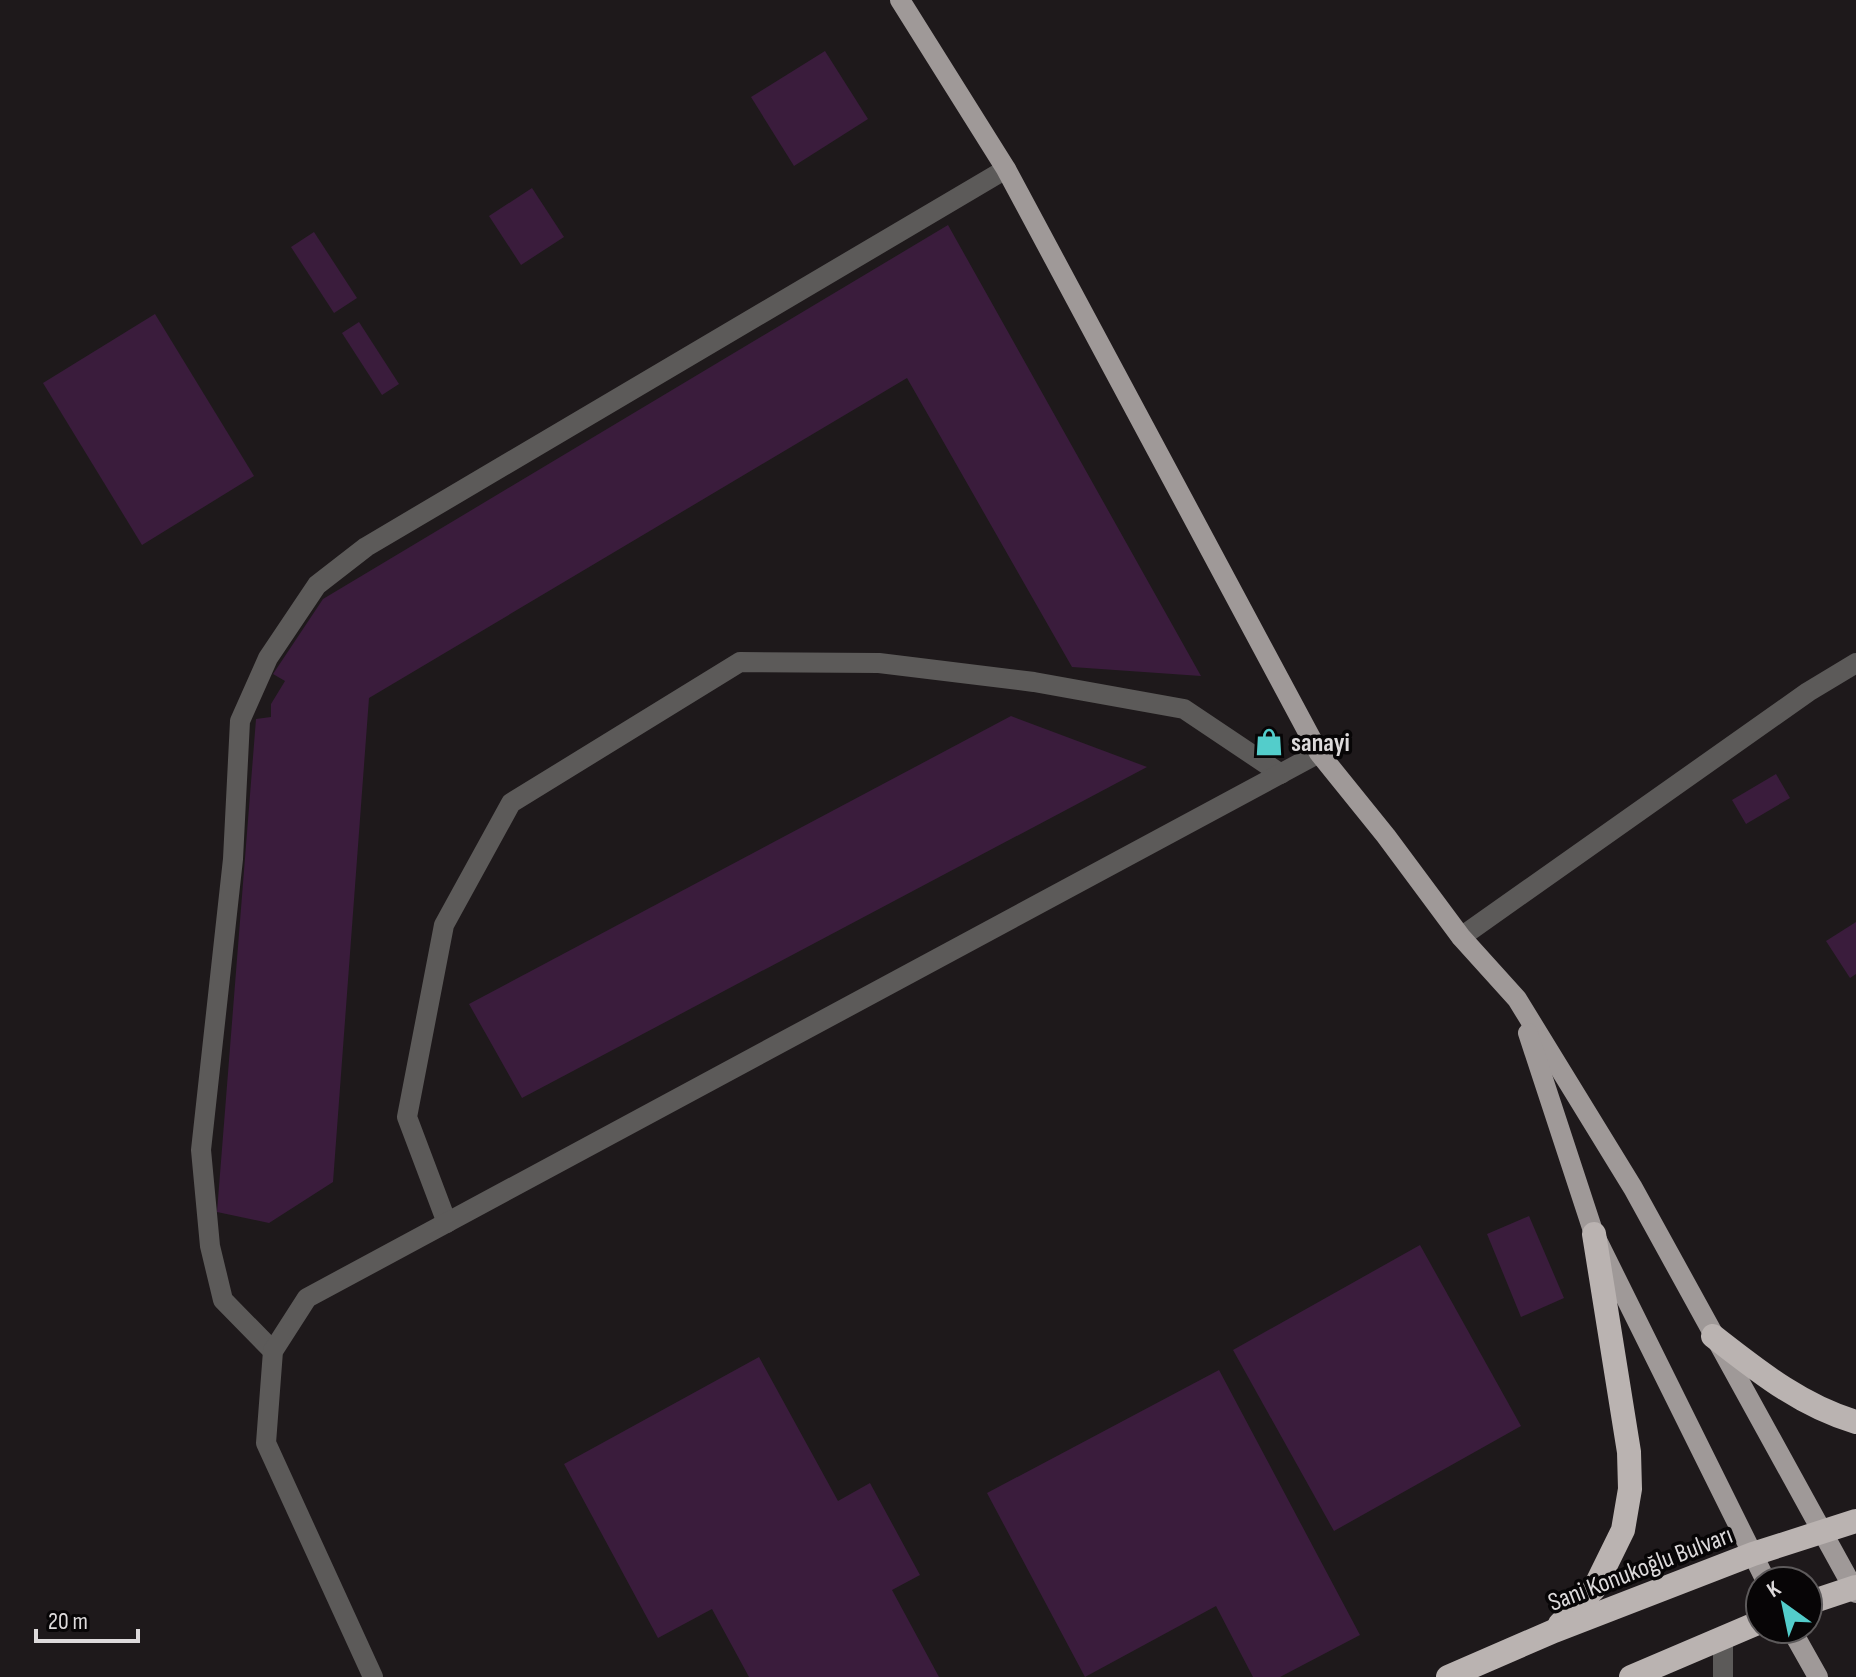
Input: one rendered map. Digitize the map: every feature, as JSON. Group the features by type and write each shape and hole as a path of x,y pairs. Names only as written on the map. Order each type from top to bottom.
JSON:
{"highway":[{"path":"1554,1631 1594,1589 1623,1530 1630,1489 1629,1452 1594,1234"},
{"path":"1713,1336 1780,1388 1856,1422"},
{"name":"Sani Konukoğlu Bulvarı","path":"1448,1677 1554,1631 1753,1554 1856,1521"},
{"path":"1824,1598 1855,1589"},
{"path":"1631,1677 1744,1629"}],"main road":[{"path":"900,0 1006,169 1319,753 1461,937 1517,999 1633,1188 1855,1589"},
{"path":"1517,999 1594,1234 1758,1565"},
{"path":"1800,1645 1818,1677"}],"street":[{"path":"273,1351 223,1300 210,1246 201,1150 233,859 240,721 268,658 317,585 366,547 1006,169"},
{"path":"447,1223 407,1117 444,925 511,803 740,662 879,663 1034,682 1184,709 1281,774"},
{"path":"1461,937 1808,692 1856,663"},
{"path":"373,1677 266,1443 273,1351 307,1298 1319,753"},
{"path":"1723,1638 1723,1677"}],"building":[{"path":"825,51 868,119 794,166 751,97"},
{"path":"532,188 564,237 521,265 489,216"},
{"path":"948,225 1201,676 1072,667 907,378 369,698 333,1182 269,1223 217,1212 256,719 271,717 271,704 285,681 273,674 323,599"},
{"path":"314,232 357,298 334,313 291,247"},
{"path":"155,314 254,476 142,545 43,383"},
{"path":"359,322 399,384 382,395 342,333"},
{"path":"1011,716 1147,767 522,1098 469,1004"},
{"path":"1776,774 1790,798 1746,824 1732,800"},
{"path":"1856,922 1856,974 1850,978 1826,941"},
{"path":"1529,1216 1564,1298 1521,1317 1487,1234"},
{"path":"1420,1245 1521,1426 1334,1531 1233,1350"},
{"path":"759,1357 838,1501 870,1483 920,1575 892,1590 939,1677 749,1677 712,1609 658,1638 564,1464"},
{"path":"1219,1370 1360,1635 1280,1677 1253,1677 1216,1606 1085,1677 987,1493"}],"place":[{"name":"sanayi","path":"1269,742"}]}
